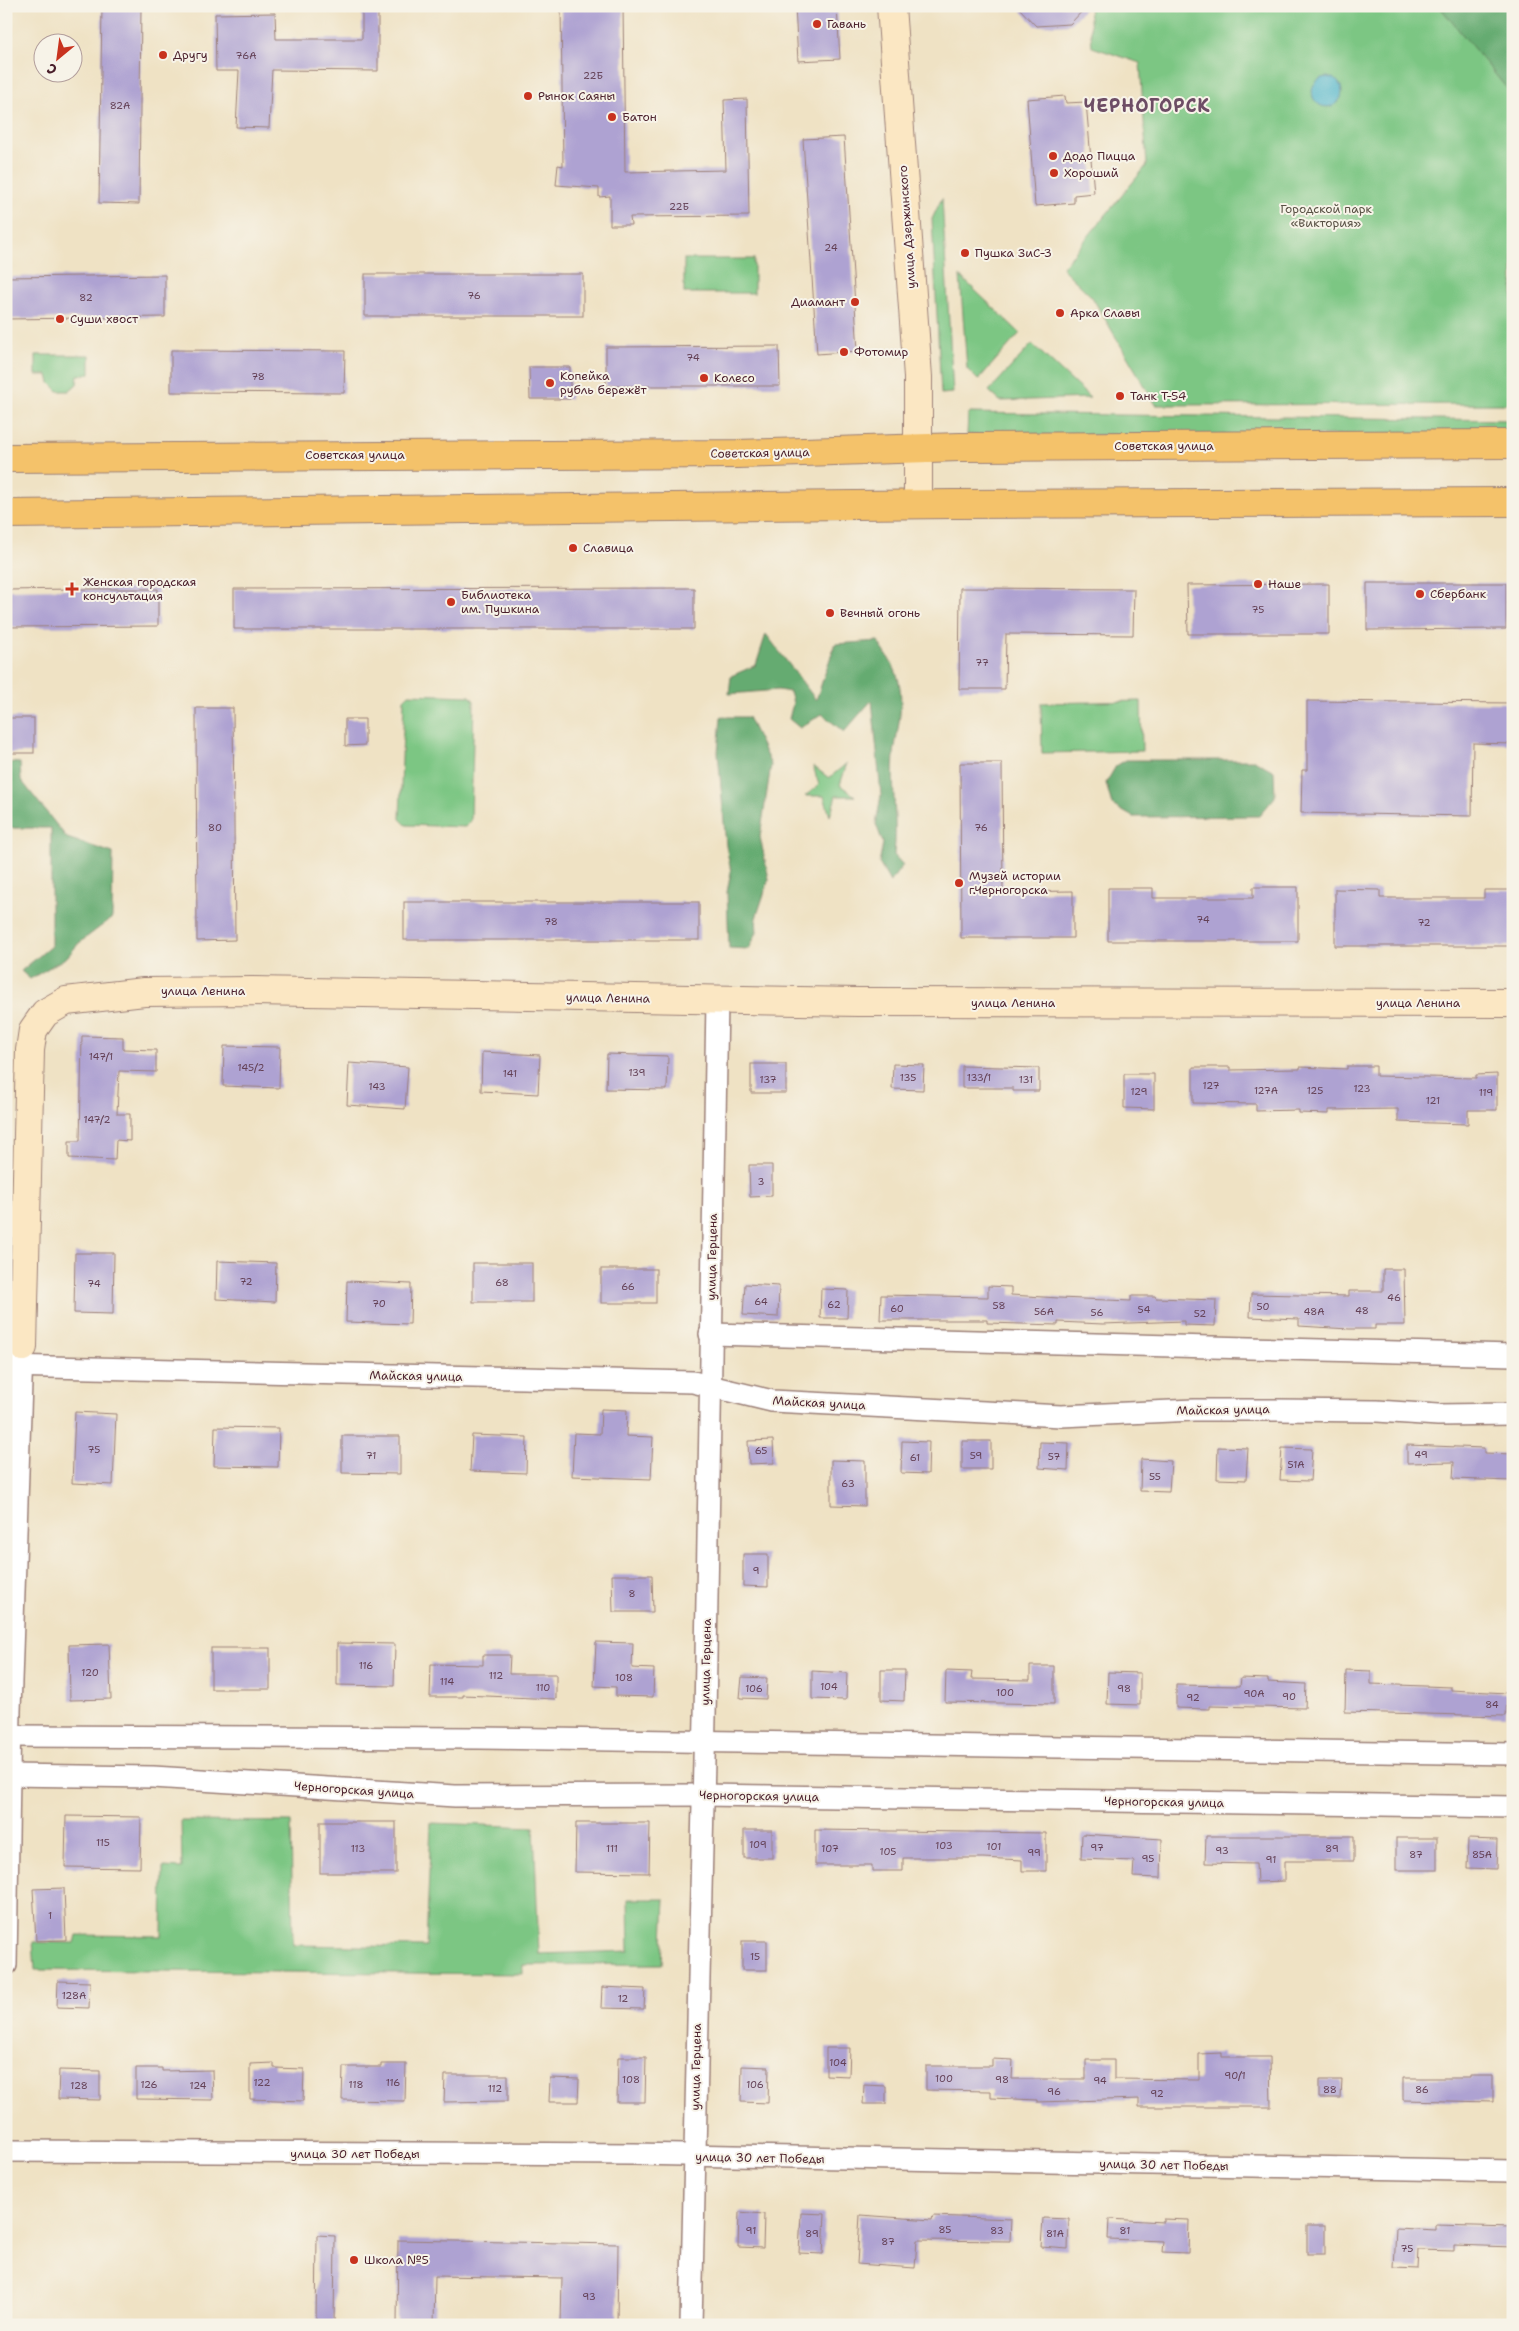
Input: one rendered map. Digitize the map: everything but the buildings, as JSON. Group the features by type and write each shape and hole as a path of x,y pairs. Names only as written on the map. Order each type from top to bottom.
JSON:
{"main road":[{"name":"Советская улица","path":"6,458 727,454 919,449 1513,444"},
{"path":"6,514 918,504 1513,502"}],"street":[{"name":"улица Дзержинского","path":"892,6 918,377 918,504"},
{"name":"улица Ленина","path":"17,1360 30,1050 33,1030 45,1014 66,1001 144,992 253,991 858,1002 1513,1004"},
{"name":"улица Герцена","path":"691,2325 704,1743 717,1000"},
{"path":"710,1334 1513,1355"},
{"path":"6,1965 8,1736 17,1360"},
{"name":"Майская улица","path":"17,1360 694,1382 772,1401 1061,1416 1194,1410 1275,1410 1438,1415 1513,1414"},
{"path":"8,1736 479,1738 704,1743 1513,1754"},
{"name":"Черногорская улица","path":"8,1775 153,1777 455,1796 702,1796 1513,1807"},
{"name":"улица 30 лет Победы","path":"6,2151 694,2156 1513,2171"}],"green space":[{"name":"Городской парк «Виктория»","path":"1089,6 1513,6 1513,404 1156,405 1092,297 1062,268 1147,165 1140,63 1092,47"},
{"path":"1439,6 1513,6 1513,96"},
{"path":"942,198 953,393 941,394 932,219"},
{"path":"684,259 754,259 754,293 684,293"},
{"path":"960,276 1020,333 978,380 967,369"},
{"path":"1032,344 1090,398 1000,401 989,391"},
{"path":"36,355 90,355 90,374 78,375 77,384 69,391 58,391 50,383 48,375 36,375"},
{"path":"968,413 1513,420 1513,435 967,435"},
{"path":"766,634 816,700 835,644 878,641 894,669 898,678 901,697 893,767 894,855 903,865 890,882 879,863 883,843 876,824 881,795 872,700 844,732 822,714 800,728 789,719 793,703 790,692 778,690 729,694 731,676 756,665"},
{"path":"409,694 470,696 474,701 471,821 465,827 406,825 400,819 404,699"},
{"path":"1141,701 1142,751 1042,753 1041,703"},
{"path":"721,717 748,717 771,765 760,837 769,879 756,918 757,932 749,949 729,948 727,892 731,872 726,846 718,752"},
{"path":"1126,760 1254,760 1274,771 1275,797 1259,816 1133,817 1112,805 1106,783 1116,766"},
{"path":"6,762 20,763 21,780 67,838 113,853 112,918 79,943 67,957 30,979 21,971 51,946 51,828 6,828"},
{"path":"847,763 840,785 855,796 836,796 830,816 824,796 805,796 819,785 813,766 829,778"},
{"path":"181,1821 291,1822 293,1945 426,1947 431,1823 534,1827 539,1954 629,1951 628,1899 665,1899 662,1964 523,1965 523,1974 35,1970 33,1942 75,1943 77,1935 162,1936 163,1867 182,1868"}],"water":[{"path":"1327,77 1338,81 1342,92 1338,103 1327,107 1316,103 1312,92 1316,81"}],"place":[{"name":"Гавань","path":"817,24"},
{"name":"Другу","path":"163,55"},
{"name":"Рынок Саяны","path":"528,96"},
{"name":"Батон","path":"612,117"},
{"name":"Додо Пицца","path":"1053,156"},
{"name":"Хороший","path":"1054,173"},
{"name":"Пушка ЗиС-3","path":"965,253"},
{"name":"Диамант","path":"855,302"},
{"name":"Арка Славы","path":"1060,313"},
{"name":"Суши хвост","path":"60,319"},
{"name":"Фотомир","path":"844,352"},
{"name":"Колесо","path":"704,378"},
{"name":"Копейка рубль бережёт","path":"550,383"},
{"name":"Танк Т-54","path":"1120,396"},
{"name":"Славица","path":"573,548"},
{"name":"Наше","path":"1258,584"},
{"name":"Женская городская консультация","path":"72,589"},
{"name":"Сбербанк","path":"1420,594"},
{"name":"Библиотека им. Пушкина","path":"451,602"},
{"name":"Вечный огонь","path":"830,613"},
{"name":"Музей истории г.Черногорска","path":"959,883"},
{"name":"Школа №5","path":"354,2260"}],"district":[{"name":"ЧЕРНОГОРСК","path":"1147,106"}]}
